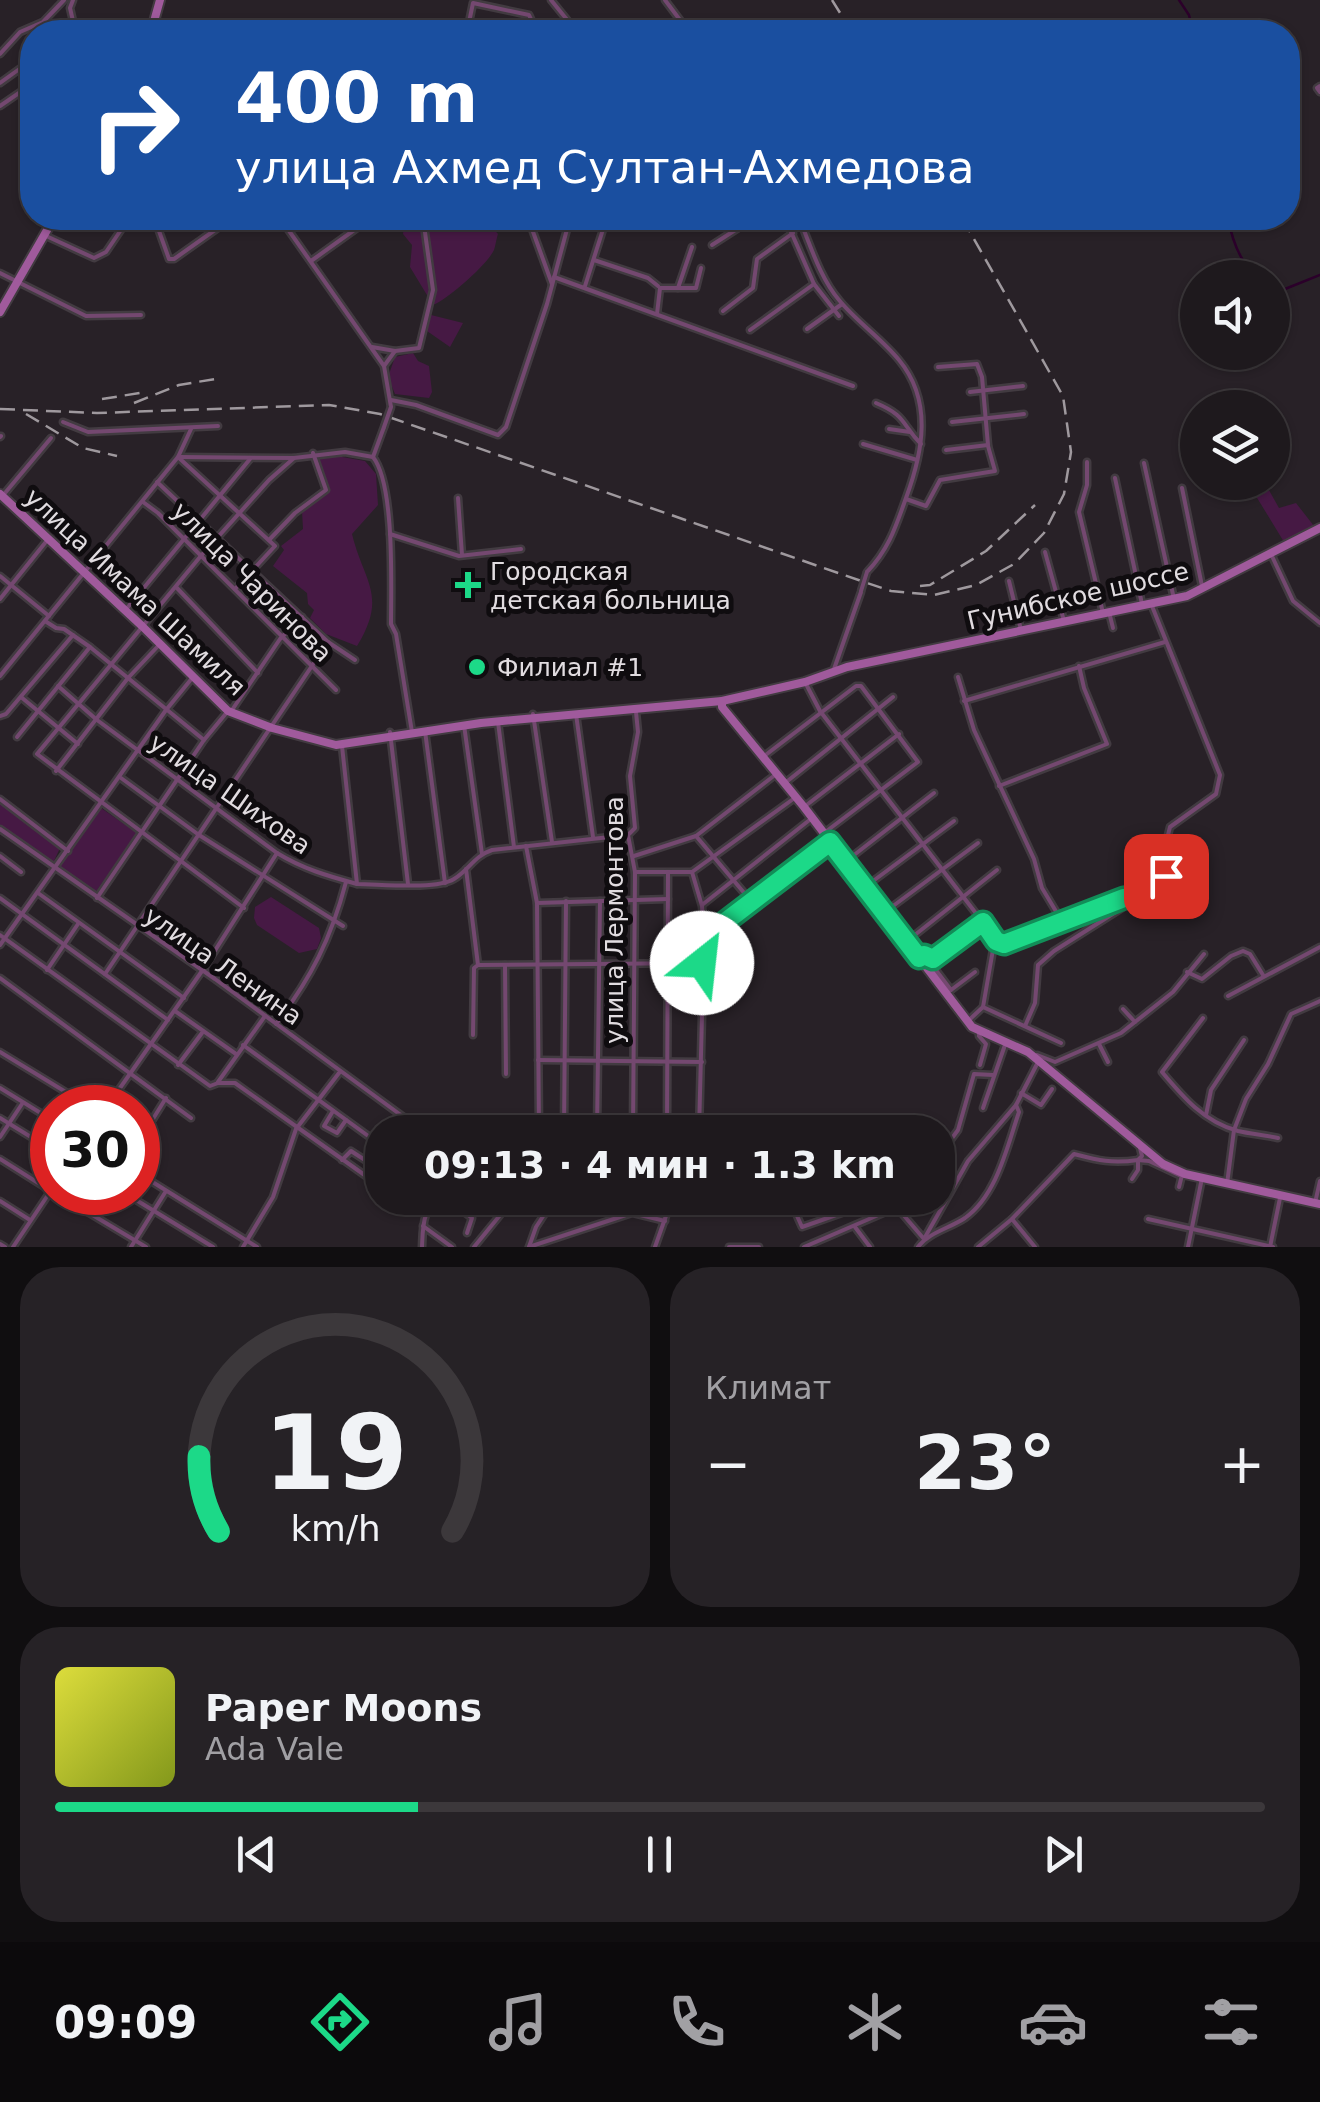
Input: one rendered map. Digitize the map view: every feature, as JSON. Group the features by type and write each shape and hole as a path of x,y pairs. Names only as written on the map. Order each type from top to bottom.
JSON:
{"main road":[{"path":"16,282 46,230"},
{"path":"0,310 46,230"},
{"name":"улица Имама Шамиля","path":"2,492 230,710 272,726 341,743 533,716 722,701 833,670"},
{"name":"улица Имама Шамиля","path":"2,492 128,607 194,675"},
{"name":"Гунибское шоссе","path":"833,670 1174,599 1203,589 1320,528"},
{"name":"улица Имама Шамиля","path":"341,743 390,732 716,699 804,680"},
{"path":"722,701 722,707 979,1031 1007,1040 1039,1059 1140,1148 1183,1175 1318,1203"}],"street":[{"path":"45,20 64,0"},
{"path":"550,0 567,20"},
{"path":"469,20 473,3 529,15 531,20"},
{"path":"0,54 20,32"},
{"path":"44,234 94,258 106,252 120,230"},
{"path":"160,230 169,259 215,230"},
{"path":"289,230 384,366 391,403 373,458"},
{"path":"311,260 353,230"},
{"path":"372,347 396,351 419,348 432,298 424,230"},
{"path":"532,230 552,284"},
{"path":"391,403 416,406 498,435 506,428 567,230"},
{"path":"585,286 603,230"},
{"path":"712,245 735,230"},
{"path":"791,230 814,284 839,316"},
{"path":"803,230 827,282 842,304 912,378 921,408 921,444 906,499 887,549 867,572 833,670"},
{"path":"723,311 753,288 757,259 793,234"},
{"path":"678,288 692,247"},
{"path":"594,260 648,278 660,288 696,288 701,268"},
{"path":"0,273 86,316 141,315"},
{"path":"554,277 853,386"},
{"path":"750,330 814,284"},
{"path":"657,314 660,288"},
{"path":"808,329 842,304"},
{"path":"384,366 396,351"},
{"path":"906,499 926,506 940,480 995,471 978,364 938,367"},
{"path":"970,392 1023,386"},
{"path":"876,404 902,416 921,444"},
{"path":"952,422 1024,414"},
{"path":"63,422 88,432 218,426"},
{"path":"0,676 178,457 191,428"},
{"path":"889,429 910,432"},
{"path":"2,492 52,438"},
{"path":"863,444 917,460"},
{"path":"946,450 988,446"},
{"path":"178,457 294,458 345,452 373,458 381,471 390,534 391,624 412,730"},
{"path":"269,540 326,490 313,453"},
{"path":"178,457 275,546 234,590"},
{"path":"244,908 37,754 218,537 294,458"},
{"path":"128,607 250,459"},
{"path":"1087,462 1087,486 1079,512 1113,628"},
{"path":"1144,463 1174,599"},
{"path":"1025,1026 1036,997 1036,973 1046,957 1166,876 1174,853 1168,834 1170,827 1216,794 1219,786 1220,775 1147,604 1115,478"},
{"path":"157,482 328,642 355,660"},
{"path":"458,498 462,556"},
{"path":"1184,500 1203,589"},
{"name":"улица Чаринова","path":"142,502 336,690"},
{"path":"390,534 462,556 520,550"},
{"path":"0,599 49,538"},
{"path":"1044,552 1064,622"},
{"path":"1271,554 1293,601 1320,623"},
{"path":"0,576 47,618 73,634 204,740"},
{"path":"1009,581 1021,630"},
{"path":"176,587 258,673"},
{"path":"97,898 204,740 302,617"},
{"path":"0,716 21,697 73,634"},
{"path":"104,974 328,642"},
{"path":"964,701 1165,642"},
{"path":"56,771 128,678 160,644"},
{"path":"17,736 90,648"},
{"path":"999,786 1107,744 1079,666"},
{"path":"0,945 2,937 22,915 194,675"},
{"path":"958,676 964,701 1034,859 1042,888 1063,923"},
{"path":"804,680 820,711 996,941 983,1007 968,1021"},
{"path":"763,756 859,684 879,707 918,762 824,833"},
{"name":"улица Шихова","path":"58,686 178,781 306,870 358,884 445,883"},
{"path":"21,697 78,744"},
{"path":"785,783 893,697"},
{"name":"улица Лермонтова","path":"633,1115 635,872 628,834 636,828 630,776 638,732 636,708"},
{"path":"576,714 593,837"},
{"path":"533,716 552,842"},
{"path":"498,722 514,846"},
{"path":"464,725 482,854"},
{"path":"424,731 445,883 482,854 514,846 628,834"},
{"path":"390,732 408,884"},
{"path":"804,808 899,734"},
{"path":"341,743 358,884"},
{"path":"634,856 696,836 777,774"},
{"path":"121,778 199,835 343,926"},
{"path":"846,862 934,793"},
{"path":"635,872 692,872 796,797"},
{"path":"0,800 68,851"},
{"path":"702,906 812,818"},
{"path":"933,959 921,956 889,909 867,886 954,821"},
{"name":"улица Ленина","path":"0,829 400,1115"},
{"path":"696,836 752,902"},
{"path":"704,938 830,842"},
{"path":"889,909 978,843"},
{"path":"526,846 537,903 538,1060 543,1115"},
{"path":"121,1085 184,998 277,853"},
{"path":"0,856 21,872"},
{"path":"466,869 478,965"},
{"path":"911,938 997,870"},
{"path":"667,1115 668,872"},
{"path":"692,872 702,906 704,938 700,1115"},
{"path":"276,1024 318,964 336,921 346,881"},
{"path":"38,892 184,998"},
{"path":"996,941 1008,943 1124,898 1141,896"},
{"path":"0,898 168,1020"},
{"path":"598,1115 600,900"},
{"path":"537,903 668,900"},
{"path":"564,1115 566,902"},
{"path":"47,970 80,922"},
{"path":"975,972 949,992 932,964 933,959 983,922"},
{"path":"2,937 178,1066 210,1086 218,1082 235,1083 365,1176"},
{"path":"1228,996 1320,947"},
{"path":"1188,972 1202,979 1243,951 1250,954 1263,976"},
{"path":"1028,1052 1055,1062 1099,1044 1173,992 1204,954"},
{"path":"473,1035 474,968 478,965 702,963"},
{"path":"505,965 506,1074"},
{"path":"0,978 191,1118"},
{"path":"1228,1184 1234,1130 1246,1099 1268,1064 1291,1014 1320,1000"},
{"path":"983,1007 1061,1043"},
{"path":"1123,1009 1135,1022"},
{"path":"175,1011 236,1054"},
{"path":"218,1082 264,1016"},
{"path":"1203,1018 1162,1072 1192,1107 1206,1115 1234,1130 1278,1138"},
{"path":"979,1031 986,1044 980,1065"},
{"path":"178,1066 203,1032"},
{"path":"984,1108 1007,1040"},
{"path":"1206,1115 1210,1090 1244,1040"},
{"path":"243,1044 365,1134"},
{"path":"1099,1044 1108,1062"},
{"path":"0,1052 54,1085"},
{"path":"918,1247 968,1162 1016,1105 1039,1059"},
{"path":"538,1060 702,1062"},
{"path":"245,1244 273,1197 296,1129 340,1072"},
{"path":"955,1134 974,1074 993,1074"},
{"path":"0,1088 30,1107"},
{"path":"1021,1093 1041,1105 1052,1089"},
{"path":"160,1107 166,1098"},
{"path":"0,1138 22,1102"},
{"path":"924,1239 968,1216 982,1200 998,1172 1019,1112 1016,1105"},
{"path":"333,1111 324,1126 334,1134 346,1120"},
{"path":"0,1118 30,1137"},
{"path":"1132,1179 1142,1156 1140,1148"},
{"path":"342,1160 352,1150 365,1160"},
{"path":"978,1247 1012,1219 1074,1154 1090,1161 1149,1161 1183,1175 1179,1188"},
{"path":"0,1159 30,1177"},
{"path":"1188,1247 1202,1178"},
{"path":"1318,1203 1320,1181"},
{"path":"160,1187 245,1244 257,1247"},
{"path":"160,1201 166,1191"},
{"path":"1148,1219 1271,1247 1281,1195"},
{"path":"0,1201 31,1221"},
{"path":"529,1247 632,1213 666,1221"},
{"path":"13,1247 35,1215"},
{"path":"95,1215 146,1247"},
{"path":"131,1247 151,1215"},
{"path":"160,1215 213,1247"},
{"path":"422,1247 424,1215"},
{"path":"467,1232 472,1218 468,1215"},
{"path":"474,1247 500,1215"},
{"path":"529,1247 544,1215"},
{"path":"655,1247 668,1215"},
{"path":"797,1215 802,1226 835,1215"},
{"path":"804,1247 874,1215"},
{"path":"903,1215 924,1239"},
{"path":"1012,1219 1035,1247"},
{"path":"423,1226 452,1247"},
{"path":"855,1226 870,1247"},
{"path":"820,1240 824,1247"},
{"path":"729,1247 759,1247"}],"shaded area":[{"path":"403,230 494,230 498,234 494,250 484,264 433,305 410,267 412,245"},
{"path":"431,315 463,323 450,347 427,331"},
{"path":"413,353 418,361 429,366 429,398 395,394 388,377 395,357"},
{"path":"331,455 365,461 376,474 378,505 352,534 372,601 366,629 357,646 326,634 310,618 314,610 308,604 307,593 273,566 284,550 281,546 303,529 302,511 330,489 318,457"},
{"path":"1258,500 1275,500 1279,508 1296,503 1314,526 1284,542"},
{"path":"0,802 60,848 53,863 0,825"},
{"path":"101,808 137,833 95,893 59,868"},
{"path":"271,897 319,928 317,949 299,953 257,925 255,907"}],"waterway":[{"path":"1179,0 1190,20"},
{"path":"1231,230 1243,260"},
{"path":"1290,287 1320,275"}],"railway":[{"path":"832,0 844,20"},
{"path":"0,409 97,413 329,405 380,414 891,591 934,595 976,585 1014,564 1044,533 1064,494 1071,452 1063,396 969,230"},
{"path":"134,403 179,385 215,379"},
{"path":"102,399 146,392"},
{"path":"26,414 83,448 117,456"},
{"path":"920,586 930,585 986,551 1035,505"}],"place":[{"name":"Городская детская больница","path":"468,585"},
{"name":"Филиал #1","path":"477,667"}],"route":[{"path":"702,963 704,938 830,842 919,958 924,955 933,959 983,922 996,941 1004,944 1124,898 1141,896 1166,876"}]}
